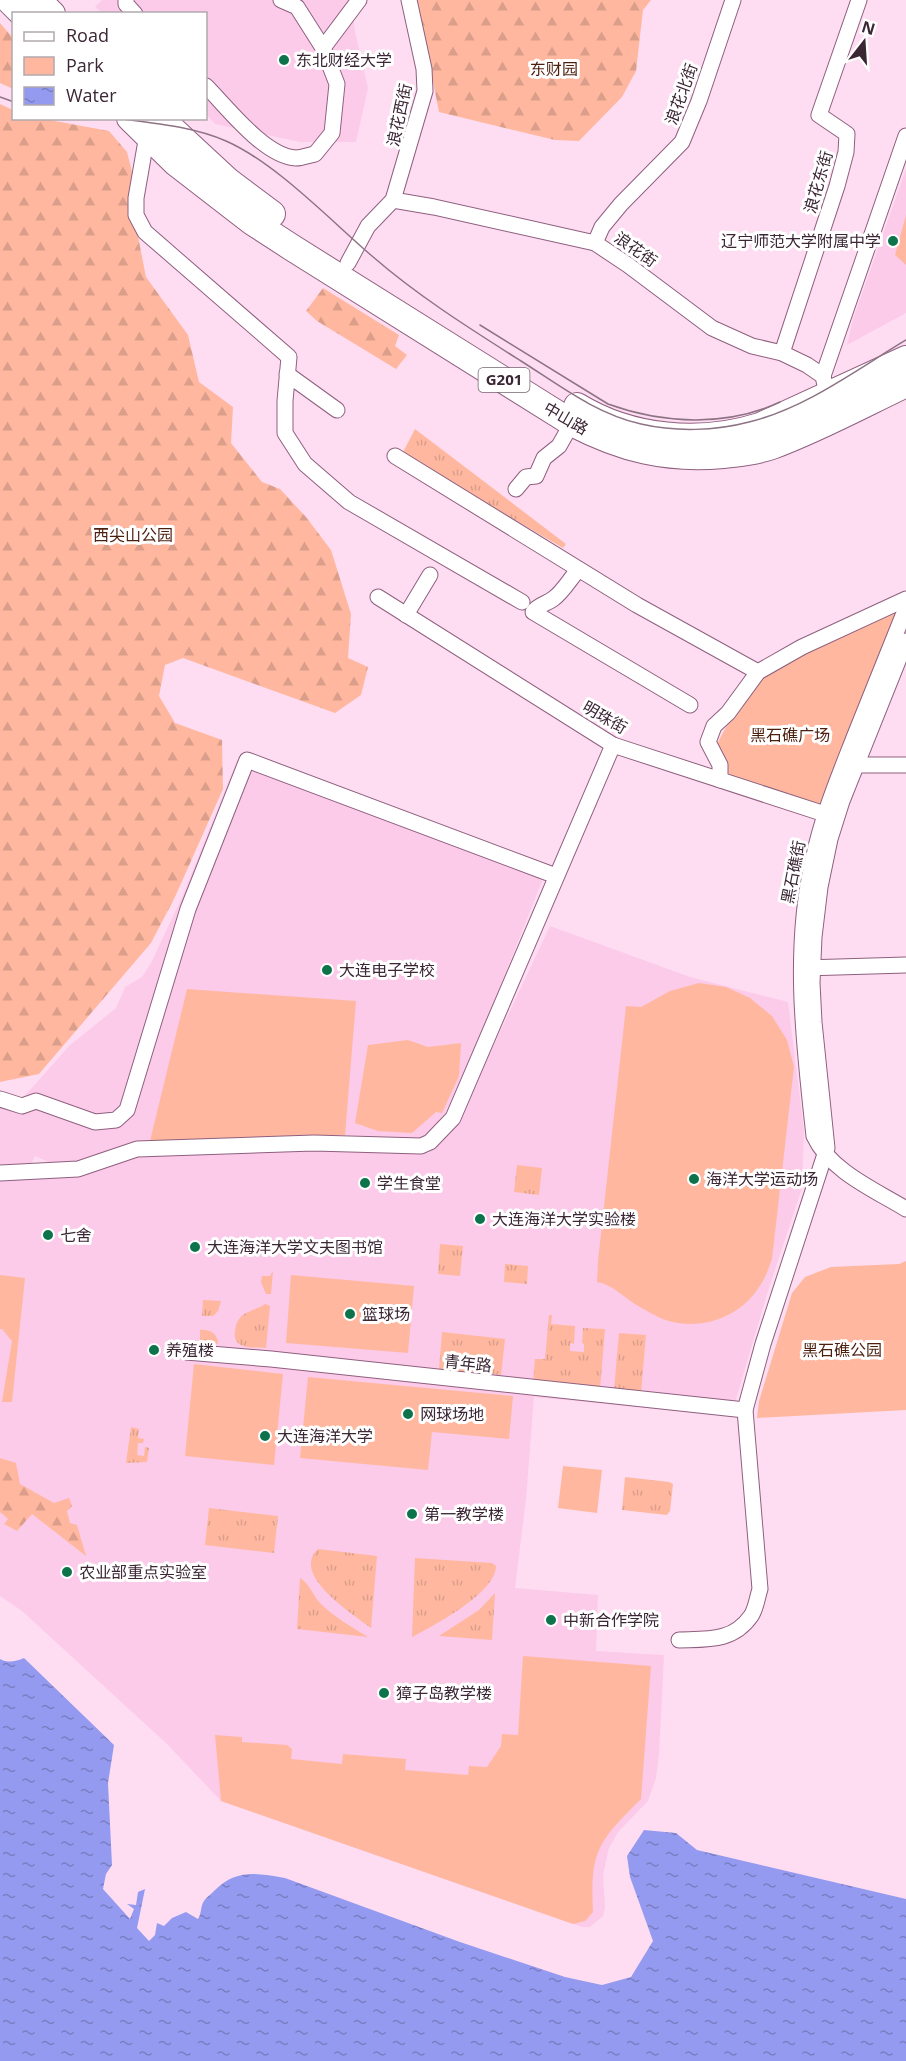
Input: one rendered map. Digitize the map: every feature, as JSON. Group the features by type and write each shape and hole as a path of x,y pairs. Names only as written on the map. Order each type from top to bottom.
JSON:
{"highway":[{"path":"9,0 21,12"},
{"path":"38,0 50,12"},
{"name":"中山路","path":"150,123 281,220 348,263 580,408 642,432 689,437 741,432 760,426 825,386 906,359"},
{"name":"中山路","path":"150,123 176,163 251,221 572,423 614,443 662,455 746,453 771,447 906,384"}],"street":[{"path":"207,87 246,128 275,152 296,158 315,154 332,133 337,84 324,48 297,7 281,0"},
{"path":"324,48 359,0"},
{"name":"浪花西街","path":"393,201 425,92 424,69 409,0"},
{"name":"浪花北街","path":"595,243 602,227 621,204 682,142 699,101 733,0"},
{"name":"浪花东街","path":"782,353 846,152 847,134 819,116 859,0"},
{"path":"150,123 136,198 136,215 145,232 289,357 285,433 304,464 349,502 522,602"},
{"path":"825,386 906,136"},
{"path":"348,263 369,226 393,201"},
{"name":"浪花街","path":"393,201 434,207 595,243 712,327 752,346 782,353 807,365 825,386"},
{"path":"287,374 337,410"},
{"path":"516,489 525,477 536,476 544,458 559,446 572,423"},
{"path":"395,456 578,570 758,672"},
{"path":"578,570 560,593 533,612 690,705"},
{"path":"406,615 430,575"},
{"name":"明珠街","path":"378,597 613,745 831,816"},
{"path":"720,780 720,765 708,742 714,726 728,713 758,672 802,647 906,599"},
{"name":"黑石礁街","path":"906,608 808,886 807,968 802,1023 814,1136 819,1147 861,1182 906,1209"},
{"name":"黑石礁街","path":"850,765 906,641"},
{"path":"0,1173 78,1169 137,1149 314,1143 421,1146 430,1142 453,1118 613,745"},
{"path":"0,1099 22,1106 36,1101 94,1122 116,1120 127,1110 188,909 247,760 556,876"},
{"path":"850,765 906,765"},
{"path":"807,968 906,965"},
{"path":"679,1640 718,1639 739,1630 752,1615 760,1589 745,1410 763,1344 826,1155"},
{"name":"青年路","path":"186,1352 271,1359 745,1410"}],"shaded area":[{"name":"东北财经大学","path":"102,0 351,0 355,32 368,88 356,142 300,142 215,124 207,115 207,12 101,12 95,7"},
{"name":"辽宁师范大学附属中学","path":"906,169 906,313 847,345 853,319"},
{"name":"大连电子学校","path":"237,760 281,781 534,873 542,881 468,1068 446,1112 421,1142 345,1135 150,1141 120,1146 78,1165 60,1167 35,1156 30,1167 0,1169 0,1092 22,1099 69,1046 116,1008 125,987 142,977 183,895"},
{"name":"大连海洋大学","path":"550,926 690,977 788,1002 804,1131 802,1188 767,1294 731,1416 534,1397 526,1499 515,1588 598,1595 596,1651 664,1655 656,1778 648,1801 618,1832 609,1848 603,1875 605,1908 603,1916 590,1927 582,1927 221,1801 167,1744 22,1611 0,1596 0,1181 134,1154 318,1148 429,1153 458,1121"}],"green space":[{"name":"东财园","path":"417,0 651,0 643,10 636,71 622,97 579,141 555,140 439,112"},
{"path":"0,23 12,37 12,89 0,83"},
{"name":"西尖山公园","path":"0,104 12,110 12,120 49,120 109,131 127,152 132,172 131,201 146,277 188,335 199,382 233,407 231,443 262,482 280,489 306,517 331,550 351,614 348,658 368,667 361,695 335,713 183,658 165,665 159,696 175,723 222,740 223,789 175,897 151,943 39,1074 0,1082"},
{"path":"906,215 906,265 895,255"},
{"path":"323,288 399,335 395,346 407,355 396,369 317,321 306,311"},
{"path":"415,429 566,544 563,548 402,454"},
{"name":"黑石礁广场","path":"904,603 823,807 730,776 717,744 726,727 765,674"},
{"name":"海洋大学运动场","path":"699,983 726,987 750,998 772,1016 787,1040 794,1067 772,1259 767,1272 754,1294 736,1310 714,1321 690,1324 658,1317 609,1286 597,1282 626,1006 641,1007 670,991"},
{"path":"187,989 356,1001 345,1135 150,1141"},
{"path":"408,1040 428,1047 461,1043 459,1076 442,1113 436,1112 412,1133 378,1131 355,1123 368,1045"},
{"path":"517,1165 542,1168 539,1195 514,1192"},
{"path":"440,1244 463,1246 460,1276 438,1274"},
{"name":"黑石礁公园","path":"906,1261 906,1410 757,1418 759,1401 792,1293 805,1277 831,1267 899,1264"},
{"path":"505,1264 528,1266 527,1284 504,1282"},
{"path":"273,1271 271,1294 266,1294 261,1282 262,1276 270,1276"},
{"path":"0,1275 25,1278 12,1402 2,1402 12,1341 0,1329"},
{"name":"篮球场","path":"291,1275 414,1286 408,1353 286,1343"},
{"path":"203,1300 221,1301 218,1311 213,1316 202,1316"},
{"path":"265,1304 270,1306 266,1348 245,1346 237,1342 235,1329 238,1320 246,1313"},
{"path":"549,1315 552,1315 551,1324 575,1326 574,1344 570,1343 570,1351 584,1352 583,1328 605,1329 600,1389 533,1383 535,1359 545,1359"},
{"path":"200,1330 213,1333 217,1337 218,1344 200,1342"},
{"path":"442,1332 505,1339 501,1375 439,1369"},
{"path":"619,1333 646,1335 641,1393 614,1390"},
{"path":"194,1364 283,1374 274,1465 185,1456"},
{"name":"网球场地","path":"308,1377 513,1396 509,1439 432,1432 428,1470 300,1458"},
{"path":"131,1427 139,1429 138,1438 144,1439 143,1443 138,1443 137,1455 144,1456 145,1447 149,1448 147,1462 126,1463"},
{"path":"0,1458 16,1463 20,1484 54,1503 69,1498 72,1506 67,1511 70,1523 77,1525 86,1556 32,1514 17,1531 4,1524 8,1519 0,1512"},
{"path":"563,1466 602,1470 597,1513 558,1508"},
{"path":"625,1477 673,1484 670,1511 667,1515 622,1510"},
{"path":"209,1508 278,1516 274,1553 205,1545"},
{"path":"318,1549 377,1556 371,1628 339,1604 318,1582 312,1570 312,1559"},
{"path":"415,1558 492,1563 496,1566 486,1587 462,1608 412,1637"},
{"path":"300,1578 326,1609 368,1637 297,1629"},
{"path":"495,1593 492,1640 439,1636 479,1610"},
{"path":"523,1656 651,1666 641,1799 615,1826 600,1848 593,1874 593,1912 585,1921 573,1924 221,1801 215,1735 242,1737 242,1742 287,1745 292,1749 291,1759 342,1764 343,1754 406,1759 405,1770 468,1775 469,1766 487,1767 501,1746 502,1734 518,1735"}],"water":[{"path":"24,1658 114,1745 108,1783 112,1865 106,1874 103,1889 130,1919 134,1909 127,1904 136,1905 138,1892 145,1889 137,1928 149,1941 155,1935 157,1923 164,1926 172,1918 186,1912 198,1919 205,1900 222,1884 238,1876 256,1874 285,1878 460,1942 565,1977 602,1985 631,1977 653,1941 630,1877 627,1856 644,1830 676,1833 697,1850 906,1899 906,2061 0,2061 0,1659 12,1662"}],"tram line":[{"path":"0,97 12,101"},
{"path":"129,120 199,132 226,141 245,151 283,178 389,271 426,298 578,398 609,413 641,424 654,427 709,429 770,416 811,398 906,340"},
{"path":"480,325 608,404 629,411 673,419 717,419 738,416 780,402"}],"place":[{"name":"东北财经大学","path":"284,60"},
{"name":"辽宁师范大学附属中学","path":"893,241"},
{"name":"大连电子学校","path":"327,970"},
{"name":"海洋大学运动场","path":"694,1179"},
{"name":"学生食堂","path":"365,1183"},
{"name":"大连海洋大学实验楼","path":"480,1219"},
{"name":"七舍","path":"48,1235"},
{"name":"大连海洋大学文夫图书馆","path":"195,1247"},
{"name":"篮球场","path":"350,1314"},
{"name":"养殖楼","path":"154,1350"},
{"name":"网球场地","path":"408,1414"},
{"name":"大连海洋大学","path":"265,1436"},
{"name":"第一教学楼","path":"412,1514"},
{"name":"农业部重点实验室","path":"67,1572"},
{"name":"中新合作学院","path":"551,1620"},
{"name":"獐子岛教学楼","path":"384,1693"}]}
